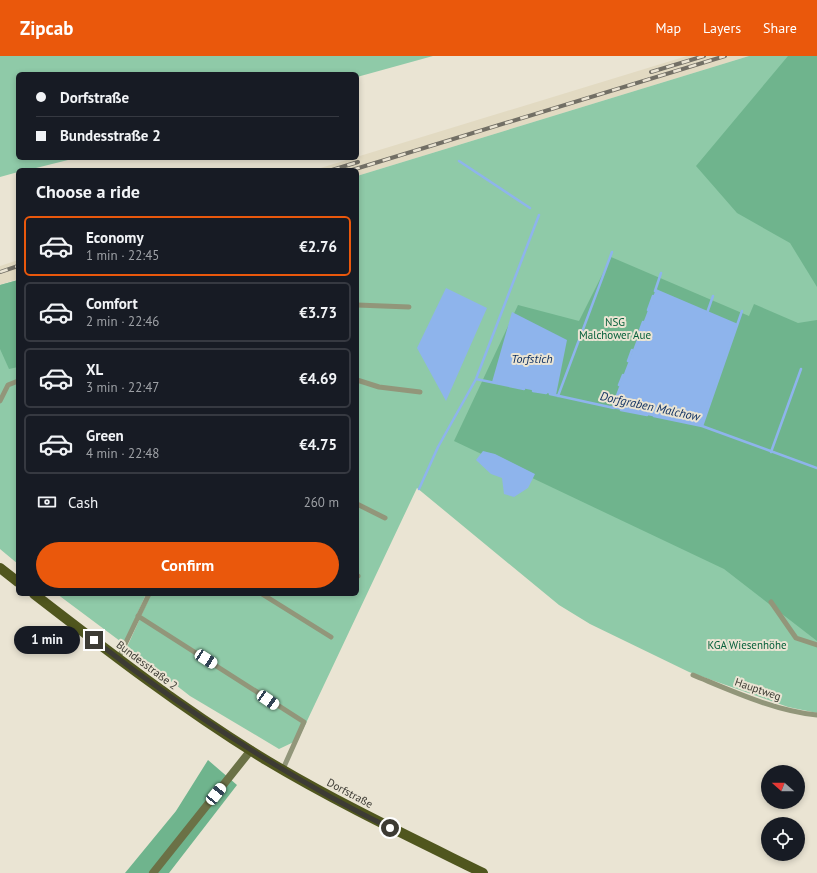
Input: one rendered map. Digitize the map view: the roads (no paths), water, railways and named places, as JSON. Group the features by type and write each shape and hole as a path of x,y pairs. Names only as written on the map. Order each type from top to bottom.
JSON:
{"main road":[{"path":"0,568 16,580"},
{"name":"Bundesstraße 2","path":"37,596 118,659 193,713 251,750"},
{"path":"153,873 251,750"},
{"name":"Dorfstraße","path":"251,750 343,804 484,873"}],"lane":[{"path":"359,304 410,307"},
{"path":"359,381 379,387 420,392"},
{"path":"0,401 8,385 16,383"},
{"path":"359,505 385,518"},
{"path":"118,659 148,596"},
{"path":"265,596 330,637"},
{"path":"771,602 796,638 817,645"},
{"path":"138,616 304,722 283,769"},
{"name":"Hauptweg","path":"693,675 732,691 798,713 817,714"}],"water":[{"path":"446,288 487,308 446,401 417,348"},
{"path":"656,289 738,324 702,426 611,408"},
{"name":"Torfstich","path":"512,312 567,340 556,395 492,382"},
{"path":"483,451 495,454 535,474 528,488 514,497 504,494 502,478 491,474 476,460"}],"waterway":[{"name":"Dorfgraben Malchow","path":"459,161 530,208"},
{"path":"419,489 438,447 476,379 539,215"},
{"path":"558,396 612,252"},
{"path":"655,291 661,273"},
{"path":"648,310 653,296"},
{"path":"707,313 713,296"},
{"path":"702,426 742,311"},
{"path":"638,336 643,322"},
{"path":"628,361 632,350"},
{"path":"771,452 801,369"},
{"path":"619,385 623,375"},
{"name":"Dorfgraben Malchow","path":"476,379 524,389"},
{"name":"Dorfgraben Malchow","path":"533,391 546,393"},
{"name":"Dorfgraben Malchow","path":"550,394 614,408"},
{"name":"Dorfgraben Malchow","path":"621,410 647,415"},
{"name":"Dorfgraben Malchow","path":"654,416 702,426 817,468"}],"railway":[{"path":"651,72 704,56"},
{"path":"359,168 725,56"},
{"path":"338,168 358,162"},
{"path":"0,272 16,267"}],"park label":[{"name":"NSG Malchower Aue","path":"615,328"},
{"name":"KGA Wiesenhöhe","path":"747,645"}]}
